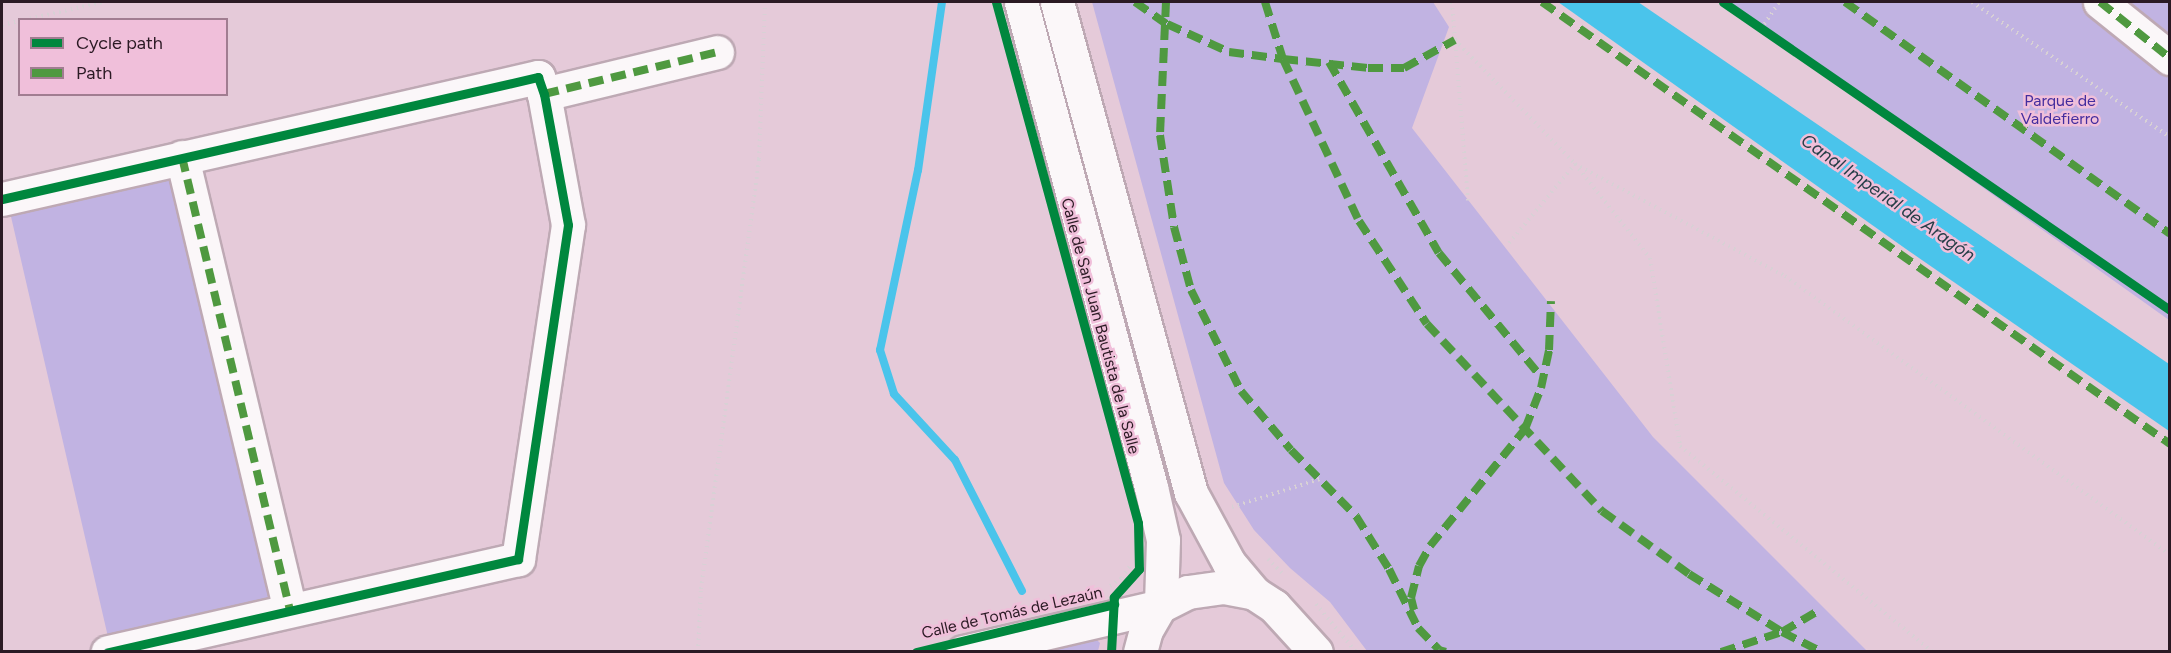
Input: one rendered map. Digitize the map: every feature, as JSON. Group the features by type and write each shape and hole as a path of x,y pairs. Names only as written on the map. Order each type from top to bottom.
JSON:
{"street":[{"name":"Calle de San Juan Bautista de la Salle","path":"1021,2 1154,497 1163,540 1161,606 1146,630 1140,651"},
{"path":"1056,2 1191,493 1229,563 1254,593 1296,626 1316,651"},
{"path":"2100,2 2169,58"},
{"path":"544,94 717,52"},
{"path":"2,199 538,77 544,94 568,225 518,559 107,651"},
{"path":"182,157 290,609"},
{"path":"1161,606 1203,588 1236,588 1254,593"},
{"name":"Calle de Tomás de Lezaún","path":"963,651 1161,606"}],"path":[{"path":"33,18 103,2"},
{"path":"698,651 701,589 759,159 765,2"},
{"path":"1452,2 1468,200"},
{"path":"1761,29 1779,2"},
{"path":"1972,2 2169,137"},
{"path":"2,25 18,21"},
{"path":"1455,40 1575,164 1650,258 1680,446 1933,651"},
{"path":"1509,243 1575,164"},
{"path":"1575,164 1785,276 2169,555"},
{"path":"1114,616 1114,597 1136,577 1141,556"}],"green space":[{"path":"1092,2 1433,2 1449,27 1412,128 1653,437 1867,651 1367,651 1330,602 1290,568 1254,530 1224,483"},
{"name":"Parque de Valdefierro","path":"1730,2 2169,2 2169,320 1805,61"},
{"path":"173,176 271,600 108,637 10,214"},
{"path":"1095,638 1100,643 1098,651 1040,651"}],"water":[{"name":"Canal Imperial de Aragón","path":"1558,2 1638,2 2169,364 2169,431 1906,249"}],"waterway":[{"path":"942,2 918,170 880,350 894,394 955,460 1022,591"}],"marked path":[{"path":"1135,2 1167,24 1229,52 1283,59 1368,68 1404,68 1455,40"},
{"path":"1166,2 1160,135 1174,227 1191,290 1241,391 1291,450 1356,516 1389,569 1418,628 1439,650 1446,652"},
{"path":"1265,2 1283,59 1359,221 1427,324 1602,511 1689,574 1782,632 1822,652"},
{"path":"1542,2 2170,444"},
{"path":"1845,2 2170,234"},
{"path":"2100,2 2170,58"},
{"path":"544,94 717,52"},
{"path":"1329,62 1439,253 1543,379"},
{"path":"182,157 290,609"},
{"path":"1414,610 1411,598 1419,566 1430,546 1525,429 1541,388 1549,350 1551,301"},
{"path":"1721,652 1782,632 1818,611"}],"cycle path":[{"path":"996,2 1138,523 1139,569 1114,597 1111,652"},
{"path":"1723,2 2170,310"},
{"path":"2,199 538,77 544,94 568,225 518,559 107,652"},
{"path":"916,652 1114,604"}]}
